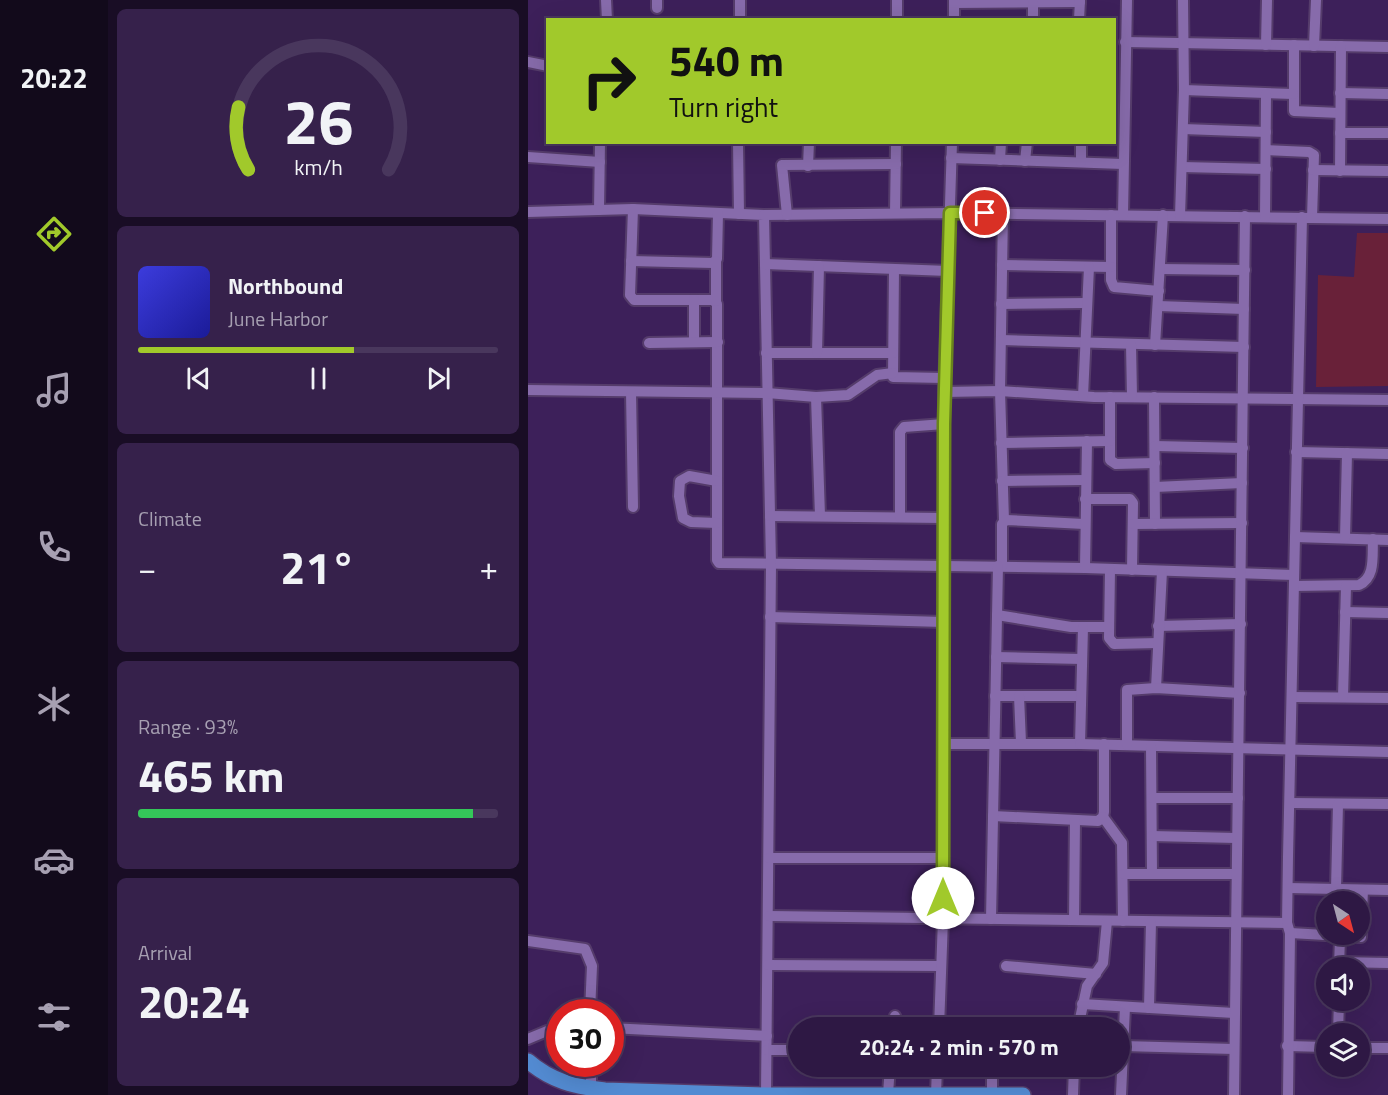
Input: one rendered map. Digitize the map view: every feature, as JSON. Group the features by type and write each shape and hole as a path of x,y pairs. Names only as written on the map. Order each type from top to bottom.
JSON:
{"main road":[{"path":"528,1061 542,1073 558,1081 591,1092 1023,1095"}],"street":[{"path":"606,0 607,18"},
{"path":"740,0 740,18"},
{"path":"897,0 897,18"},
{"path":"1123,215 1120,75 1125,42 1120,30 1128,0"},
{"path":"1180,216 1184,90 1183,0"},
{"path":"1266,45 1267,0"},
{"path":"1314,46 1316,0"},
{"path":"954,18 954,2 1080,1 1079,18"},
{"path":"1033,3 1033,18"},
{"path":"1125,42 1388,47"},
{"path":"1293,45 1294,111 1340,113"},
{"path":"1340,171 1341,46"},
{"path":"528,62 546,66"},
{"path":"1184,90 1293,94"},
{"path":"1340,93 1388,94"},
{"path":"1265,217 1266,94"},
{"path":"1183,129 1266,132"},
{"path":"1340,133 1388,133"},
{"path":"599,210 600,144"},
{"path":"738,144 739,214"},
{"path":"808,165 809,144"},
{"path":"895,213 897,144"},
{"path":"939,1017 943,919 944,378 952,144"},
{"path":"1000,159 1001,144"},
{"path":"1025,161 1027,144"},
{"path":"1081,144 1081,162"},
{"path":"1266,150 1312,153 1313,170 1307,218 1297,398 1288,888 1288,1095"},
{"path":"528,157 600,162"},
{"path":"951,158 1123,164"},
{"path":"787,215 782,165 896,164"},
{"path":"1182,166 1266,170"},
{"path":"1313,170 1388,171"},
{"path":"633,209 630,295 634,300 716,302"},
{"path":"528,212 633,209 765,215 1003,213 1388,219"},
{"path":"718,213 716,302 718,342 717,560 719,563 1000,566 1241,573 1346,586 1359,585 1370,579 1373,539"},
{"path":"991,919 997,615 1004,521 1000,391 1003,213"},
{"path":"1111,214 1111,267 1114,287 1159,291"},
{"path":"765,215 771,564 766,1095"},
{"path":"1155,345 1163,215"},
{"path":"1234,1095 1245,216"},
{"path":"631,261 713,263 716,261"},
{"path":"765,264 948,271"},
{"path":"817,353 819,266"},
{"path":"1002,266 1111,267"},
{"path":"1083,396 1089,267"},
{"path":"894,269 892,373 895,379 944,378"},
{"path":"1160,269 1245,270"},
{"path":"694,300 694,342"},
{"path":"1001,304 1086,303"},
{"path":"1158,306 1244,309"},
{"path":"1000,340 1244,347"},
{"path":"649,343 718,342"},
{"path":"1131,344 1131,397"},
{"path":"766,353 893,353"},
{"path":"528,390 767,393 816,397 848,395 877,375 892,373"},
{"path":"944,392 1000,391 1110,397 1388,399"},
{"path":"631,392 633,507"},
{"path":"816,397 820,516"},
{"path":"1110,397 1110,460 1112,463 1155,463"},
{"path":"1154,397 1155,524"},
{"path":"900,517 900,432 903,427 944,424"},
{"path":"1085,568 1087,441"},
{"path":"1001,443 1110,441"},
{"path":"1155,446 1243,448"},
{"path":"1296,452 1388,454"},
{"path":"1345,538 1347,453"},
{"path":"717,481 689,476 680,481 679,496 683,518 691,522 717,524"},
{"path":"1002,481 1085,480"},
{"path":"1155,487 1242,483"},
{"path":"1085,499 1130,499 1134,508 1132,570"},
{"path":"770,516 943,518"},
{"path":"1004,521 1007,519 1084,524"},
{"path":"1133,524 1242,523"},
{"path":"1295,537 1388,540"},
{"path":"1110,569 1109,638 1114,644 1158,643"},
{"path":"1156,688 1162,571"},
{"path":"1343,697 1346,586"},
{"path":"1345,612 1388,613"},
{"path":"997,615 1083,627 1109,627"},
{"path":"770,617 942,622"},
{"path":"1158,626 1240,624"},
{"path":"1080,744 1083,627"},
{"path":"996,657 1082,659"},
{"path":"1127,745 1127,690 1156,688 1240,693"},
{"path":"995,696 1081,696"},
{"path":"1019,696 1020,743"},
{"path":"1292,697 1388,698"},
{"path":"944,744 1104,744 1388,752"},
{"path":"1104,744 1103,817 1122,843 1123,921"},
{"path":"1150,746 1152,874"},
{"path":"1152,798 1238,798"},
{"path":"1291,803 1388,804"},
{"path":"1336,889 1338,804"},
{"path":"993,816 1098,821 1103,817"},
{"path":"1074,920 1075,820"},
{"path":"1152,836 1236,838"},
{"path":"769,858 943,858"},
{"path":"1124,874 1235,874"},
{"path":"1288,888 1388,890"},
{"path":"769,916 1235,924 1289,928 1316,933"},
{"path":"1080,1017 1087,986 1102,963 1107,921"},
{"path":"1149,1008 1151,922"},
{"path":"528,941 585,949 591,966 590,999"},
{"path":"1370,964 1388,963"},
{"path":"768,965 941,966"},
{"path":"1006,966 1096,974"},
{"path":"1083,1004 1234,1013"},
{"path":"1124,1017 1125,1007"},
{"path":"624,1029 767,1036"},
{"path":"528,1039 546,1031"},
{"path":"1130,1046 1233,1049"},
{"path":"1287,1046 1316,1047"},
{"path":"1370,1048 1388,1048"},
{"path":"767,1050 788,1050"},
{"path":"888,1094 889,1077"},
{"path":"936,1094 937,1077"},
{"path":"992,1077 992,1094"},
{"path":"1073,1095 1074,1077"},
{"path":"1121,1095 1122,1077"}],"shaded area":[{"path":"1357,233 1388,233 1388,386 1316,387 1318,275 1354,277"}],"route":[{"path":"943,898 943,518 945,329 950,213 985,213"}]}
